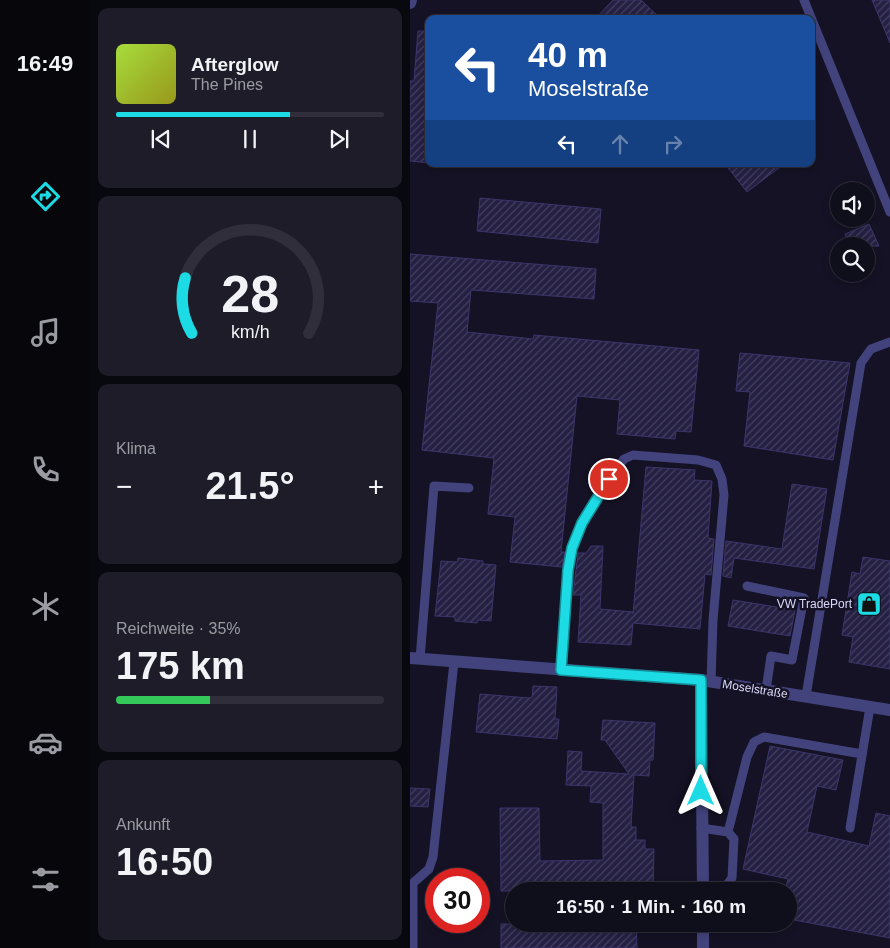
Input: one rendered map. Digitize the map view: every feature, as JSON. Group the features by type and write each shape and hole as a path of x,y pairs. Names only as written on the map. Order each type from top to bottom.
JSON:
{"street":[{"name":"Moselstraße","path":"415,658 706,681 890,710"},
{"path":"703,882 701,828 706,681"},
{"path":"703,932 703,948"}],"lane":[{"path":"804,0 810,15"},
{"path":"815,27 890,212"},
{"path":"806,696 862,363 871,349 890,342"},
{"path":"561,670 568,570 572,548 582,523 609,479 624,459 633,455 698,460 716,465 722,479 724,495 706,681"},
{"path":"415,658 434,486 468,488"},
{"path":"747,586 804,598 792,660 771,656 766,690"},
{"path":"413,948 413,883 429,869 434,857 454,662"},
{"path":"850,828 870,707"},
{"path":"728,832 746,757 754,742 764,737 862,754"},
{"path":"701,828 728,832 734,839 732,878 729,882"}],"building":[{"path":"613,0 641,0 657,15 599,15"},
{"path":"872,0 890,0 890,43"},
{"path":"418,31 425,31 425,163 410,161 410,81 414,81"},
{"path":"727,167 780,167 747,192"},
{"path":"480,198 601,209 598,243 477,231"},
{"path":"862,227 870,227 875,237 846,237 845,234"},
{"path":"875,237 879,246 875,246"},
{"path":"410,254 596,269 594,299 471,290 467,332 533,339 534,335 699,350 691,432 676,431 675,439 617,434 620,400 577,396 561,552 565,552 562,567 510,562 515,517 488,514 494,458 422,450 438,303 410,301"},
{"path":"740,353 850,363 833,460 744,446 750,392 736,391"},
{"path":"646,467 695,470 694,480 712,481 708,538 714,539 711,575 705,574 700,629 633,623 631,645 578,642 581,595 573,595 578,553 586,553 591,546 603,546 600,609 633,612 633,614"},
{"path":"792,484 827,489 814,569 734,558 731,578 723,576 726,541 782,549"},
{"name":"VW TradePort","path":"863,557 890,561 890,669 849,662 853,637 842,635 852,572 860,574"},
{"path":"458,558 483,561 483,564 496,565 491,621 478,620 477,623 455,621 455,617 435,616 441,561 457,562"},
{"path":"733,600 795,610 790,636 728,626"},
{"path":"533,686 557,687 555,719 559,719 557,739 476,732 480,694 529,698 532,697"},
{"path":"603,720 655,723 653,760 650,760 649,776 634,775 631,827 636,827 636,840 645,840 645,849 654,849 653,882 505,882 505,891 501,891 500,808 539,808 540,861 603,860 603,803 590,802 591,786 566,785 568,751 582,752 581,771 629,774 605,740 601,740"},
{"path":"770,746 843,760 836,790 817,786 807,832 869,846 876,813 890,816 890,938 797,921 797,882 787,882 788,879 743,869"},
{"path":"410,788 430,789 428,807 410,806"},
{"path":"501,924 505,924 505,932 636,932 637,948 501,948"}],"place":[{"name":"VW TradePort","path":"869,604"}],"route":[{"path":"609,479 582,523 572,548 568,570 561,670 701,680 701,791"}]}
